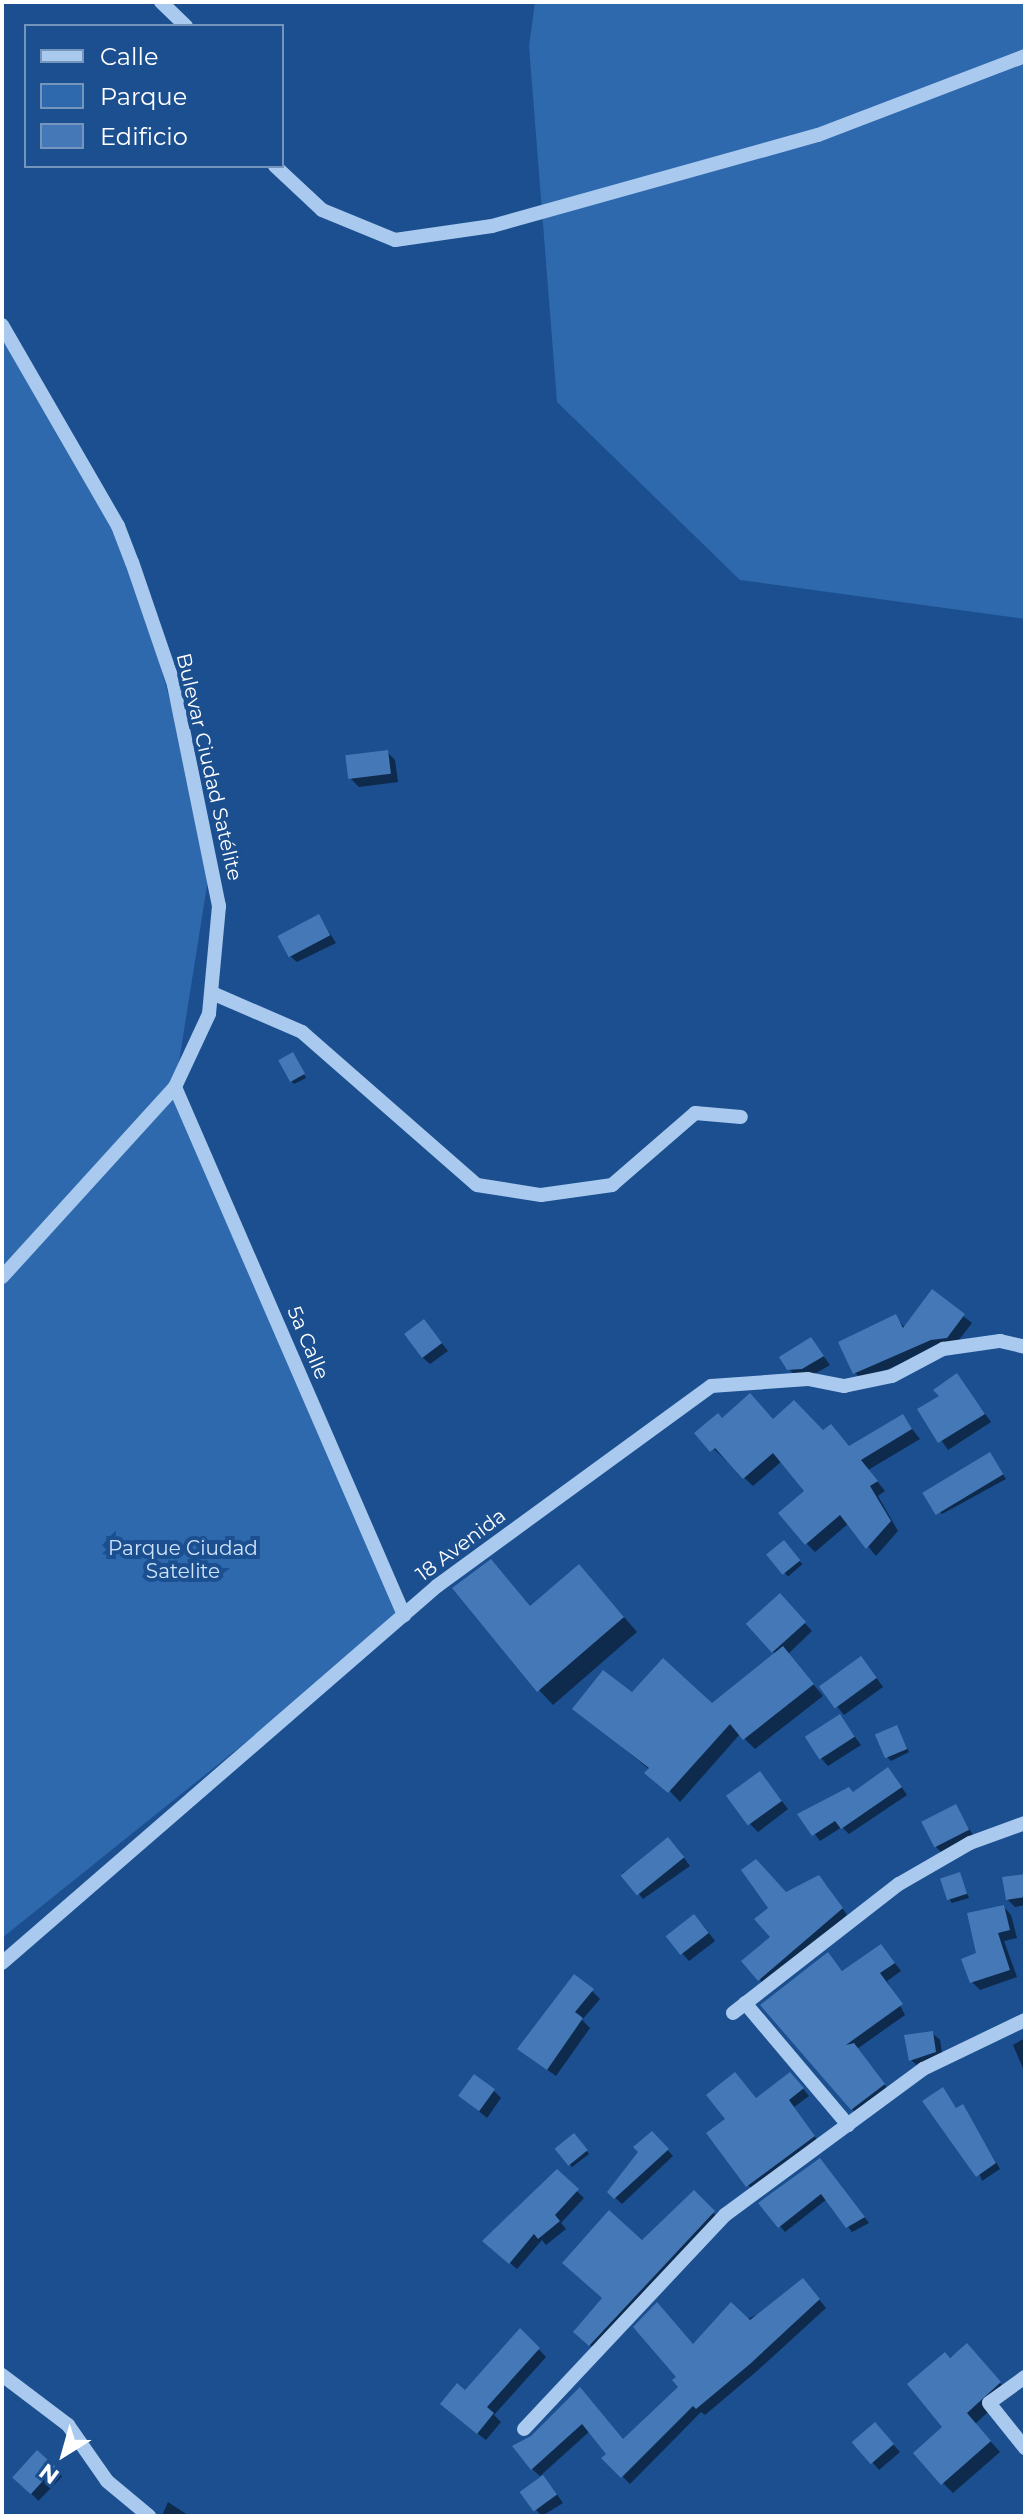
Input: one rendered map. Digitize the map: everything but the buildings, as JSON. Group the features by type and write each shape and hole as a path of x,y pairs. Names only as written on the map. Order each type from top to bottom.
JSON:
{"street":[{"path":"161,2 184,24"},
{"path":"277,168 322,210 395,240 492,226 818,135 1025,56"},
{"name":"Bulevar Ciudad Satélite","path":"2,325 118,526 174,685 219,906 209,1014 175,1087 2,1277"},
{"path":"212,993 302,1032 477,1185 541,1195 612,1185 695,1113 741,1117"},
{"name":"5a Calle","path":"175,1087 404,1615"},
{"name":"18 Avenida","path":"2,1963 404,1615 711,1386 808,1379 844,1386 892,1376 943,1349 1000,1341 1025,1347"},
{"path":"733,2013 899,1884 970,1843 1025,1823"},
{"path":"745,2003 848,2125"},
{"path":"524,2429 725,2215 923,2069 1025,2020"},
{"path":"2,2375 68,2425 107,2481 149,2516"},
{"path":"1025,2377 989,2403 1025,2448"}],"green space":[{"path":"535,2 1025,2 1025,619 740,580 557,402 529,46"},
{"name":"Parque Ciudad Satelite","path":"2,334 132,562 212,854 175,1087 404,1615 2,1938"}]}
